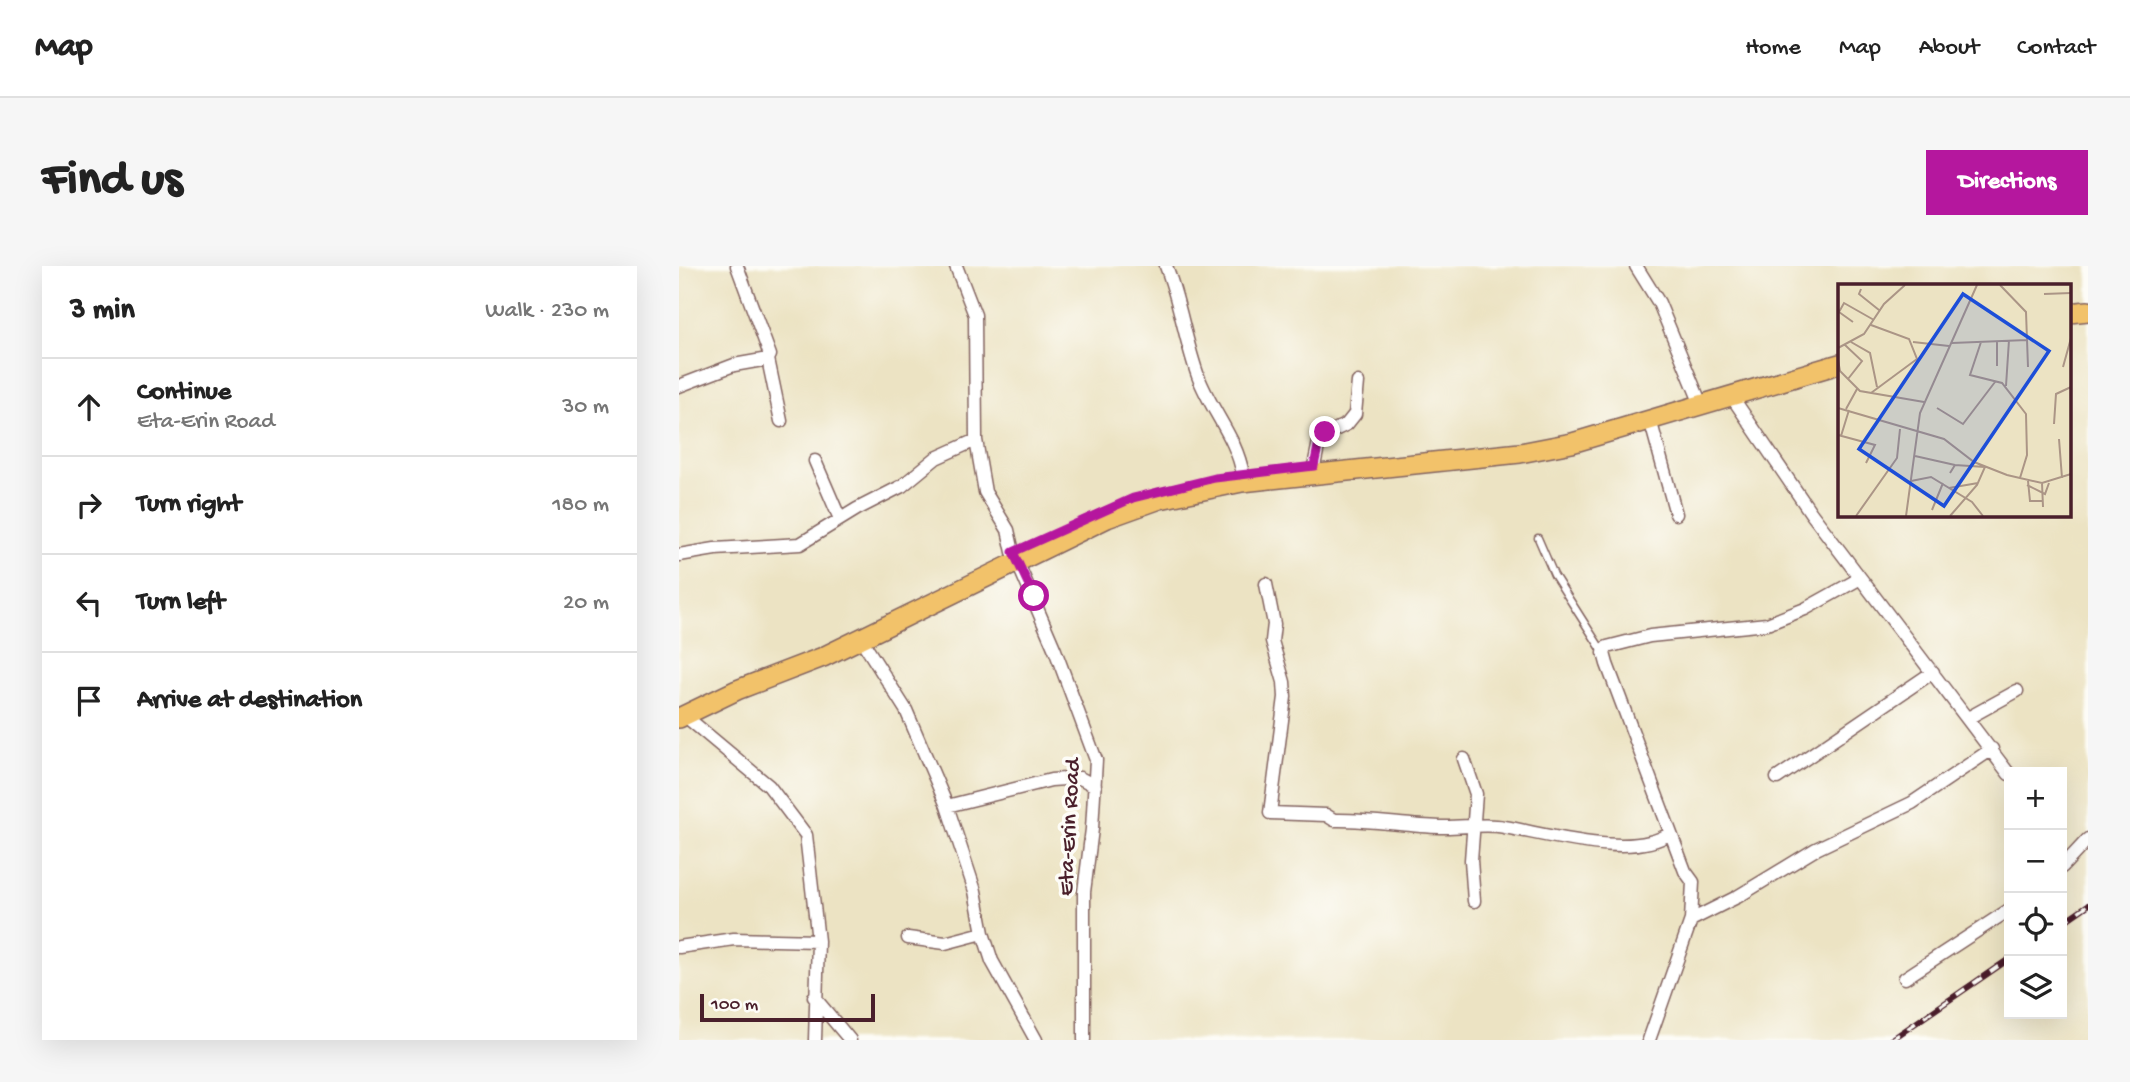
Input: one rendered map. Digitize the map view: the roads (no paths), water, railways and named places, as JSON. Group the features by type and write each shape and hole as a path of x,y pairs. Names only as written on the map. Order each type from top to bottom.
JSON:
{"main road":[{"path":"680,713 716,686 817,649 1133,498 1182,484 1243,475 1573,434 1838,355"},
{"path":"680,713 861,639 1015,556 1133,508 1201,489 1520,453 1572,443 1651,423 1838,364"}],"street":[{"path":"737,266 770,355 768,359 781,421"},
{"name":"Eta-Erin Road","path":"956,266 975,315 976,439 985,492 1008,530 1015,556 1079,711 1096,760 1084,892 1084,1040"},
{"path":"1166,266 1180,303 1198,376 1239,453 1243,475"},
{"path":"1636,266 1659,303 1698,397"},
{"path":"679,386 734,365 768,359"},
{"path":"1314,466 1320,437 1325,432 1347,424 1355,414 1358,382"},
{"path":"1732,397 1859,579 2004,767"},
{"path":"1651,423 1676,514"},
{"path":"679,555 715,549 800,544 902,486 936,458 976,439"},
{"path":"815,461 841,519"},
{"path":"1649,1040 1691,920 1693,882 1685,871 1670,833 1604,653 1607,647 1650,636 1767,624 1805,609 1859,579"},
{"path":"1266,584 1275,624 1272,641 1284,682 1285,697 1271,813 1475,828 1502,826 1528,834 1625,845 1658,842 1670,833"},
{"path":"861,639 906,710 947,806 975,891 983,933 992,961 1036,1040"},
{"path":"1777,778 1933,673"},
{"path":"1968,718 2017,691"},
{"path":"680,713 768,786 806,835 818,941 814,997 815,1040"},
{"path":"1691,920 1737,897 1816,849 1932,791 1992,749"},
{"path":"1464,759 1476,794 1471,860 1474,901"},
{"path":"947,806 1051,780 1080,778 1095,786"},
{"path":"2067,856 2088,839"},
{"path":"1905,978 2004,913"},
{"path":"908,938 945,943 983,933"},
{"path":"679,947 734,939 818,941"},
{"path":"814,997 850,1040"}],"lane":[{"path":"1538,538 1554,575 1604,653"}],"railway":[{"path":"2067,920 2088,905"},
{"path":"1891,1040 2004,962"}]}
